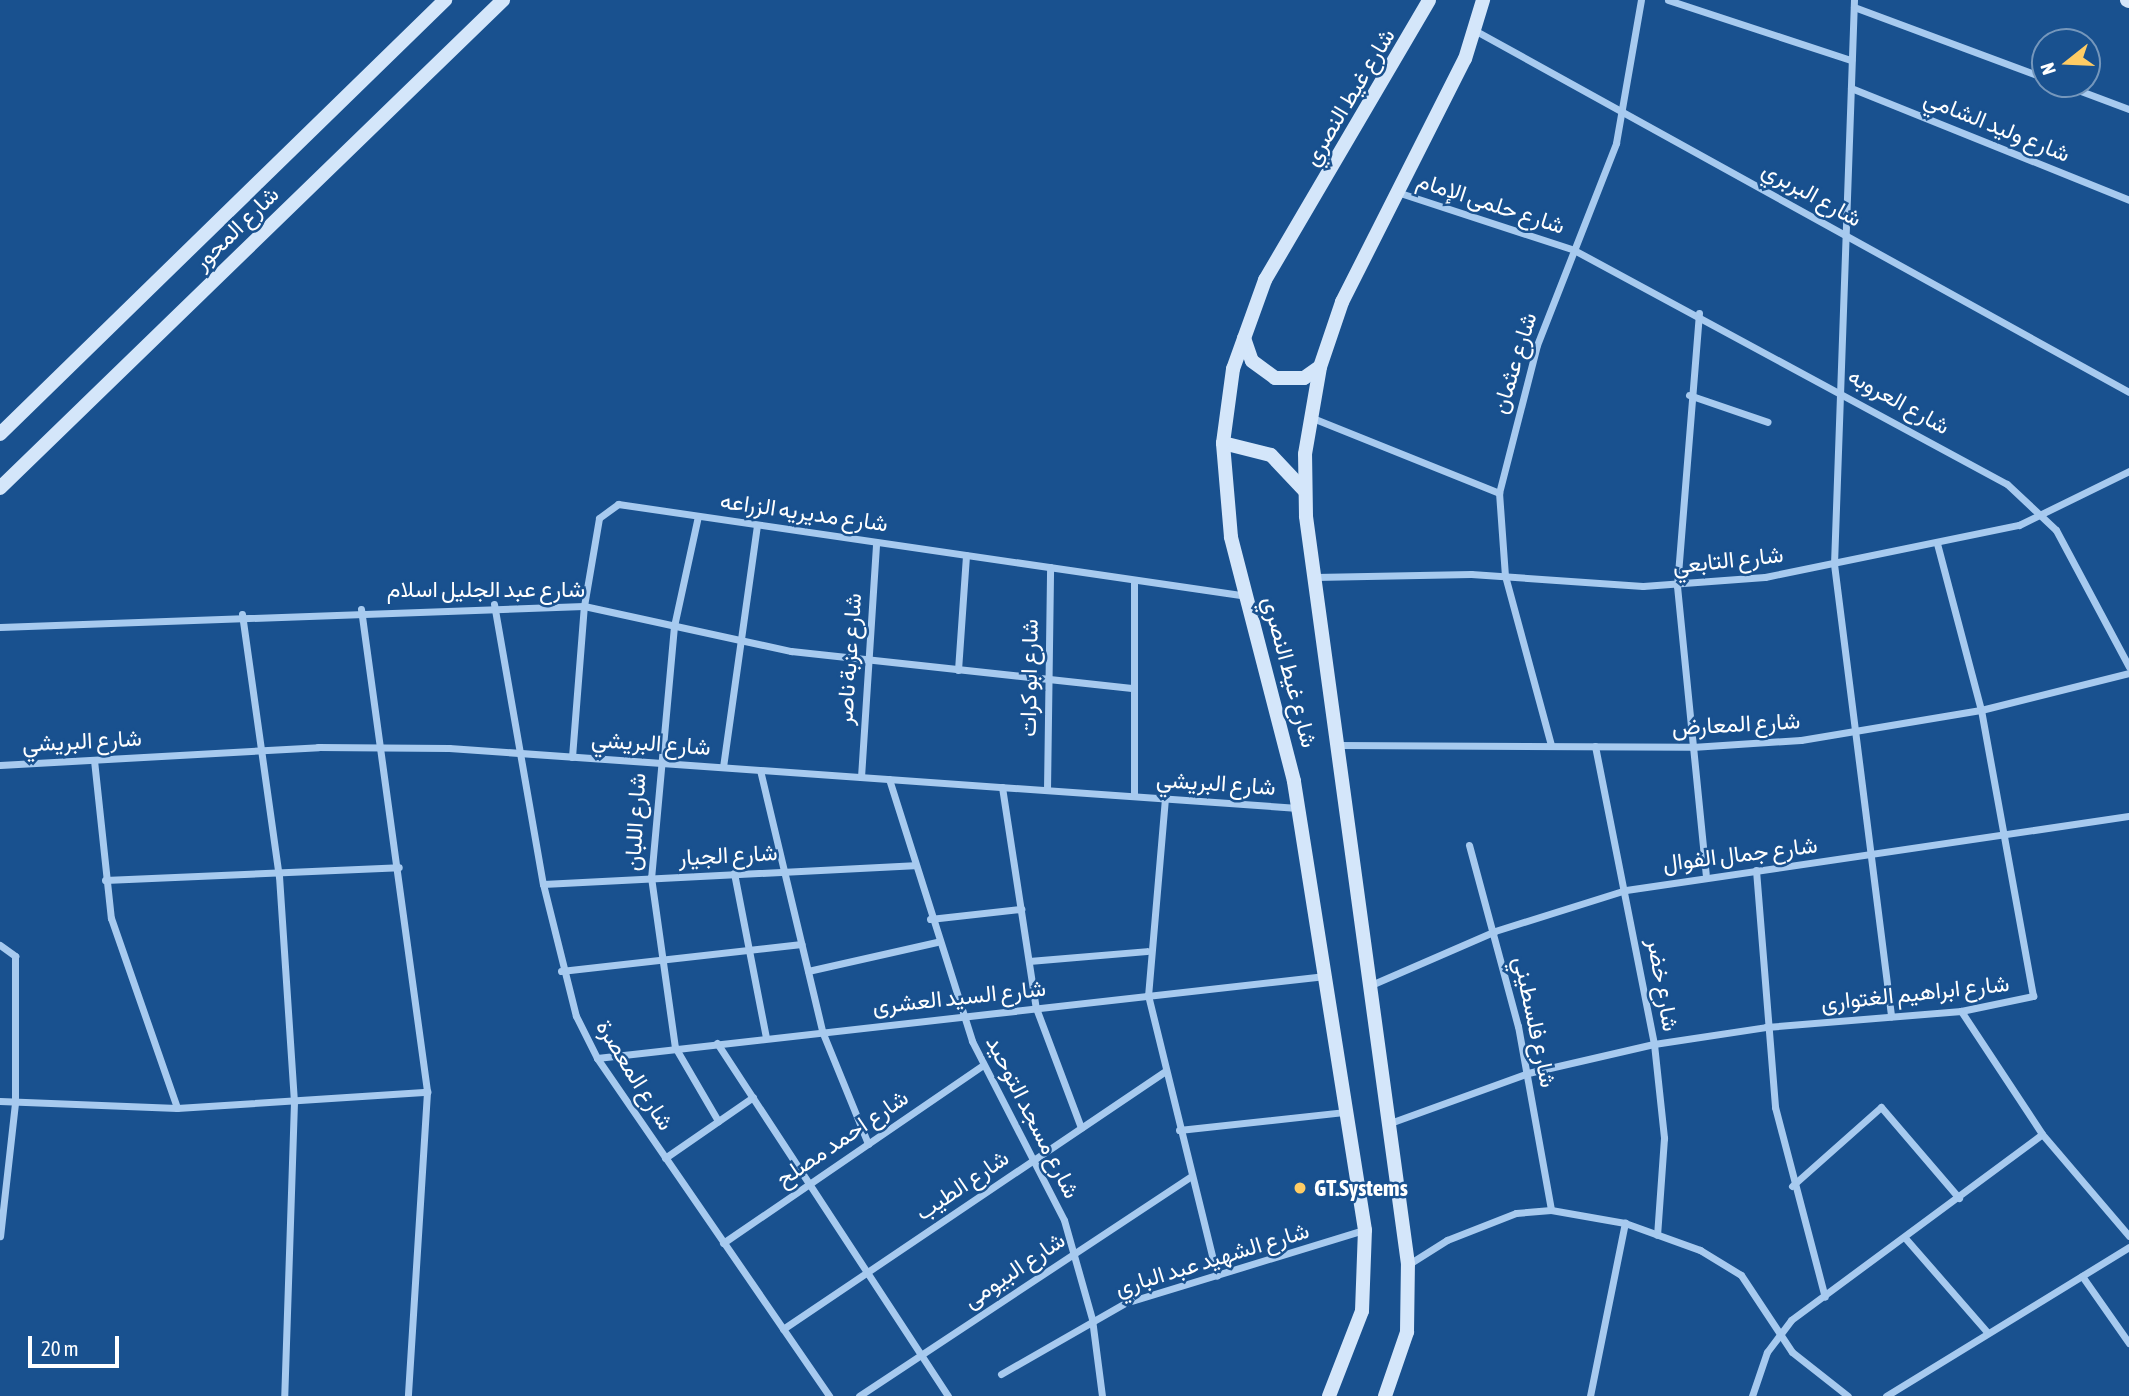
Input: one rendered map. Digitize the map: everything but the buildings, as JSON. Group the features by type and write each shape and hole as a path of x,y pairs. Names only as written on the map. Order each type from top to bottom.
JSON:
{"main road":[{"name":"شارع المحور","path":"0,434 445,0"},
{"name":"شارع المحور","path":"0,488 503,0"},
{"name":"شارع غيط النصري","path":"1329,1396 1362,1311 1365,1230 1298,808 1227,517 1223,443 1244,333 1265,280 1429,0"},
{"name":"شارع غيط النصري","path":"1385,1396 1407,1332 1408,1264 1314,577 1305,492 1309,416 1320,367 1342,302 1476,31 1483,0"},
{"path":"1244,333 1247,353 1266,374 1294,380 1320,367"},
{"path":"1223,443 1271,455 1305,492"}],"street":[{"name":"شارع عثمان","path":"1551,745 1505,576 1499,494 1537,345 1625,112 1641,0"},
{"path":"1668,0 1852,60"},
{"path":"1891,1016 1835,565 1854,4 2031,73"},
{"name":"شارع البربري","path":"1476,31 2129,392"},
{"name":"شارع وليد الشامي","path":"1852,88 2129,200"},
{"path":"2100,98 2129,109"},
{"name":"شارع حلمى الإمام","path":"1397,192 1574,250"},
{"name":"شارع العروبه","path":"1574,250 1840,389 2007,484 2045,514 2129,667"},
{"path":"1699,313 1689,395 1677,586 1706,874"},
{"path":"1689,395 1768,422"},
{"path":"1309,416 1499,494"},
{"name":"شارع التابعي","path":"1314,577 1505,576 1677,586 1835,565 1937,543 2045,514 2129,471"},
{"name":"شارع مديريه الزراعه","path":"572,757 584,606 599,518 607,508 624,505 1247,596"},
{"name":"شارع اللبان","path":"698,516 674,626 657,762 651,877 675,1047 718,1121"},
{"path":"723,767 757,525"},
{"name":"شارع عزبة ناصر","path":"861,777 876,542"},
{"name":"شارع ابراهيم الغتوارى","path":"1390,1123 1528,1073 1654,1044 1766,1027 1961,1011 2033,996 2008,839 1981,710 1937,543"},
{"path":"958,670 966,555"},
{"name":"شارع ابو كرات","path":"1047,789 1050,568"},
{"path":"1134,580 1134,796"},
{"name":"شارع عبد الجليل اسلام","path":"0,626 494,604 584,606 740,642 869,660 1134,688"},
{"name":"شارع المعصرة","path":"494,604 518,753 561,971 597,1058 829,1396"},
{"path":"361,609 379,746 399,867 428,1092 408,1396"},
{"path":"242,614 257,750 279,876 294,1102 284,1396"},
{"name":"شارع المعارض","path":"1338,745 1692,747 1854,733 1981,710 2129,673"},
{"name":"شارع البريشي","path":"0,765 257,750 379,746 657,762 1298,808"},
{"name":"شارع خضر","path":"1595,746 1626,890 1654,1044 1664,1138 1657,1235"},
{"path":"94,760 105,880 123,963 177,1108"},
{"path":"760,770 822,1031 868,1144"},
{"name":"شارع مسجد التوحيد","path":"889,779 937,942 962,1016 983,1065 1036,1158 1075,1253 1092,1319 1102,1396"},
{"path":"1002,787 1036,1008 1081,1128"},
{"path":"1165,798 1147,951 1148,995 1164,1072 1217,1276"},
{"name":"شارع جمال الفوال","path":"1371,985 1495,931 1626,890 1706,874 1870,858 2008,839 2129,816"},
{"name":"شارع فلسطيني","path":"1469,845 1495,931 1528,1073 1551,1210"},
{"name":"شارع الجيار","path":"543,884 914,865"},
{"path":"105,880 279,876 399,867"},
{"path":"1756,870 1766,1027 1792,1186 1825,1297"},
{"path":"734,873 766,1037"},
{"path":"930,919 1021,909"},
{"path":"808,971 937,942"},
{"path":"561,971 801,944"},
{"path":"0,945 15,956 15,1102 0,1236"},
{"path":"1028,961 1147,951"},
{"name":"شارع السيد العشرى","path":"597,1058 675,1047 1325,976"},
{"path":"1961,1011 2042,1134 2129,1236"},
{"path":"717,1043 948,1396"},
{"name":"شارع احمد مصلح","path":"723,1243 983,1065"},
{"name":"شارع الطيب","path":"783,1329 1164,1072"},
{"path":"0,1101 177,1108 428,1092"},
{"path":"665,1158 753,1097"},
{"path":"1792,1186 1881,1107 1959,1198"},
{"path":"1179,1130 1346,1112"},
{"path":"1752,1396 1777,1335 2042,1134"},
{"name":"شارع البيومى","path":"859,1396 1191,1176"},
{"path":"1408,1264 1480,1225 1551,1210 1625,1223 1657,1235 1741,1275 1777,1335 1848,1396"},
{"path":"1590,1396 1625,1223"},
{"name":"شارع الشهيد عبد الباري","path":"1001,1374 1092,1319 1217,1276 1365,1230"},
{"path":"1906,1239 1987,1332"},
{"path":"1886,1396 2129,1247"},
{"path":"2082,1276 2129,1343"}],"place":[{"name":"GT.Systems","path":"1300,1188"}]}
